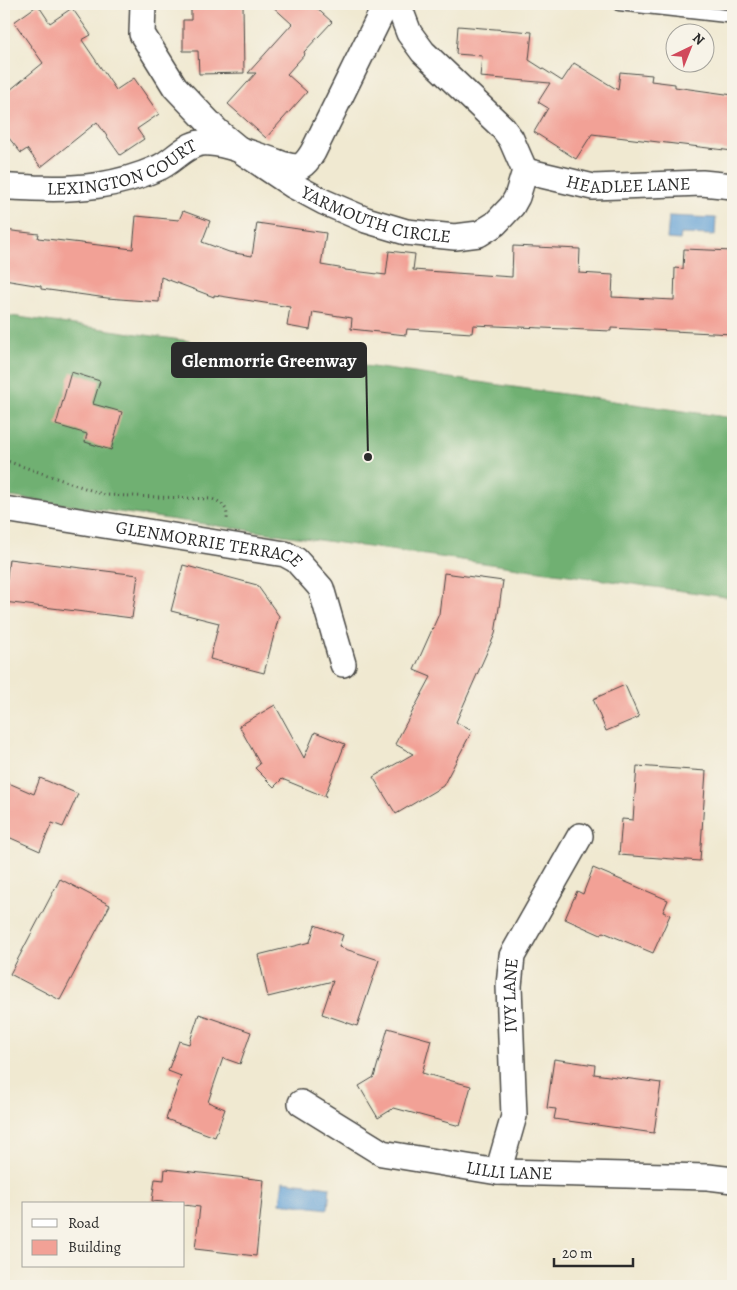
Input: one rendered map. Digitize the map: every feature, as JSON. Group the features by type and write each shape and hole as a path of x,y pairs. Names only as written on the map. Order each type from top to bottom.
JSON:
{"street":[{"path":"143,4 142,34 175,87 217,131 240,150"},
{"name":"YARMOUTH CIRCLE","path":"240,150 289,166 300,166 308,160 386,4"},
{"path":"398,4 408,33 423,52 502,127 511,139 525,171"},
{"name":"LEXINGTON COURT","path":"4,186 62,189 104,185 160,168 196,144 219,145 240,150"},
{"name":"YARMOUTH CIRCLE","path":"240,150 294,186 324,202 366,220 406,232 455,237 479,234 495,224 512,206 517,197 525,171"},
{"name":"HEADLEE LANE","path":"525,171 592,187 702,184 733,186"},
{"name":"GLENMORRIE TERRACE","path":"4,509 285,554 305,568 321,588 343,664"},
{"name":"IVY LANE","path":"498,1172 514,1116 508,986 512,956 580,836"},
{"name":"LILLI LANE","path":"301,1103 382,1154 498,1172 708,1177 733,1180"}],"lane":[{"path":"618,4 726,16"}],"path":[{"path":"4,460 105,495 212,499 219,501 227,513 225,544"}],"green space":[{"path":"4,315 733,418 733,598 4,496"}],"water":[{"path":"669,216 716,218 715,235 681,234 680,240 667,239"},
{"path":"283,1181 330,1187 328,1209 280,1203"}],"building":[{"path":"191,4 243,4 244,73 199,74 198,51 183,51 183,20 191,20"},
{"path":"270,4 312,4 332,22 304,52 305,54 287,74 307,92 266,138 228,104 256,73 248,73 292,24"},
{"path":"38,5 50,23 72,8 91,35 82,40 116,90 134,78 159,114 137,129 144,139 120,155 97,122 41,167 27,149 21,153 4,132 4,95 43,63 14,22"},
{"path":"458,26 532,32 529,60 562,81 574,63 618,90 620,72 652,75 651,81 675,84 675,87 733,95 733,151 592,134 576,159 534,132 548,108 538,102 550,83 480,77 482,56 456,54"},
{"path":"183,211 210,221 202,242 229,252 252,256 257,223 326,233 321,265 386,275 389,251 415,254 413,270 512,277 513,246 580,249 579,273 613,275 612,297 674,300 675,268 683,269 684,249 733,251 733,334 611,328 611,331 473,325 472,333 407,329 406,335 351,329 352,318 313,312 310,330 287,326 290,307 214,295 214,297 161,277 159,302 107,298 41,289 41,286 4,280 4,230 39,234 38,238 133,249 136,216 179,220"},
{"path":"71,372 100,381 93,404 122,412 111,450 85,442 87,434 56,425"},
{"path":"9,559 138,575 132,618 4,602"},
{"path":"183,565 257,585 279,616 264,673 210,659 219,623 171,611"},
{"path":"444,573 503,581 495,634 456,722 472,731 443,786 396,814 373,777 413,754 395,744 431,677 414,670 439,614"},
{"path":"625,685 639,717 606,731 593,699"},
{"path":"275,705 304,758 315,732 345,744 325,795 326,797 282,779 274,787 255,768 260,764 239,726"},
{"path":"637,766 706,771 700,861 619,855 622,819 633,820"},
{"path":"40,778 78,794 63,827 52,823 40,851 4,835 4,781 34,794"},
{"path":"593,868 668,900 663,912 670,915 653,953 603,932 601,935 565,919 577,891 583,894"},
{"path":"60,879 110,905 60,1000 10,974"},
{"path":"315,925 343,935 339,947 379,960 357,1026 322,1014 333,981 268,997 258,955 310,942"},
{"path":"199,1014 251,1032 240,1064 223,1058 208,1102 225,1109 215,1137 166,1119 181,1076 168,1071 179,1041 189,1044"},
{"path":"388,1028 431,1040 422,1073 471,1086 460,1126 394,1108 378,1118 359,1086 374,1077"},
{"path":"554,1059 595,1065 594,1074 661,1083 654,1133 554,1119 556,1109 547,1108"},
{"path":"165,1169 264,1180 256,1256 195,1249 200,1207 185,1205 185,1202 152,1201 155,1179 164,1180"}],"place":[{"name":"Glenmorrie Greenway","path":"368,457"}]}
